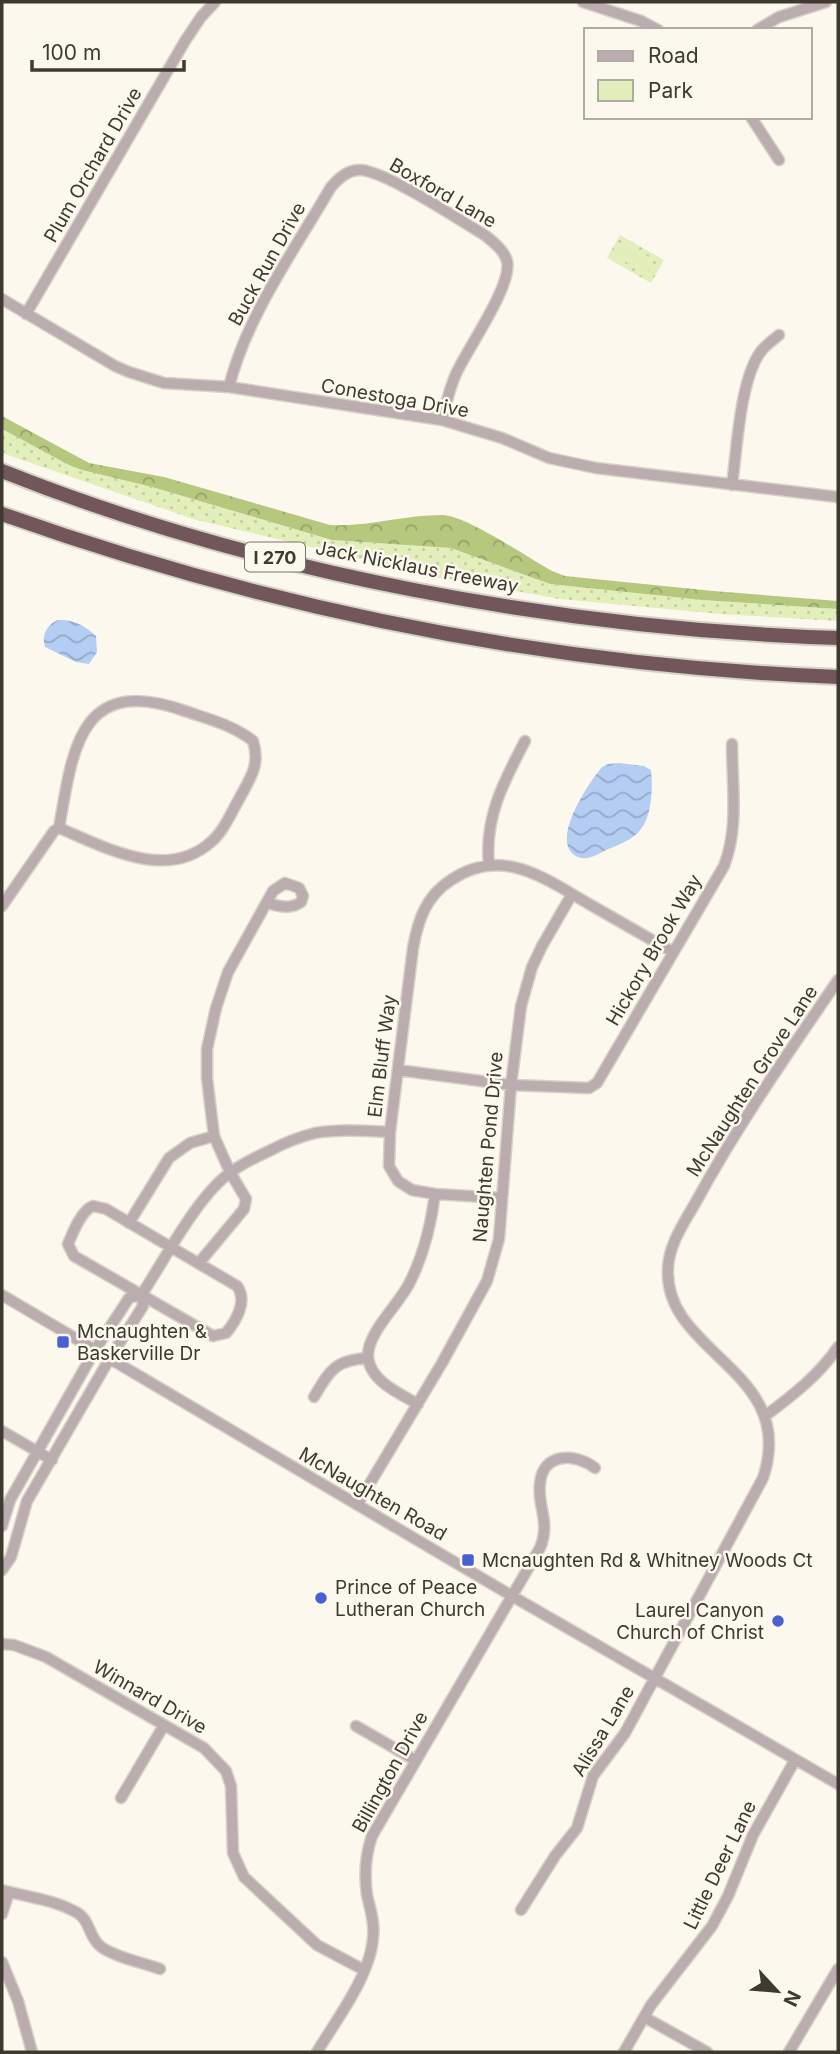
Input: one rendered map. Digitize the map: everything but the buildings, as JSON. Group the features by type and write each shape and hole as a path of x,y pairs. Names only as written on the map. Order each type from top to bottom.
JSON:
{"highway":[{"name":"Jack Nicklaus Freeway","path":"2,471 177,530 352,576 429,592 641,624 838,638"},
{"name":"I 270","path":"2,514 83,542 257,592 445,635 542,651 692,667 838,677"}],"street":[{"name":"Plum Orchard Drive","path":"26,314 185,41 215,2"},
{"path":"583,2 654,28"},
{"path":"760,28 779,17 827,2"},
{"path":"752,119 779,160"},
{"name":"Boxford Lane","path":"352,170 369,171 386,177 486,236 498,246 507,260 507,276 501,291 456,374 442,421"},
{"name":"Buck Run Drive","path":"229,387 236,358 252,322 331,187 340,177 352,170"},
{"name":"Conestoga Drive","path":"2,299 129,372 164,383 229,387 442,421 502,438 567,463 596,468 838,497"},
{"path":"732,485 743,402 750,373 761,351 779,335"},
{"path":"2,906 54,831 59,828 78,740 88,725 107,708 127,700 159,702 230,727 253,741 256,765 228,819 213,841 196,853 177,859 134,858 59,828"},
{"path":"525,741 493,808 487,847 489,865 511,866 555,883 673,952"},
{"name":"Hickory Brook Way","path":"511,1085 589,1088 597,1083 724,866 731,848 733,824 732,744"},
{"name":"Elm Bluff Way","path":"489,865 467,869 443,885 430,898 416,926 390,1132 389,1166 398,1181 412,1190 502,1198"},
{"name":"Naughten Pond Drive","path":"356,1505 418,1404 487,1280 499,1239 511,1085 521,1006 532,967 572,894"},
{"path":"199,1263 244,1209 246,1199 214,1136 206,1078 207,1049 228,972 267,903"},
{"name":"McNaughten Grove Lane","path":"654,1679 763,1478 769,1448 765,1416 744,1381 682,1317 672,1294 669,1262 679,1234 725,1150 838,979"},
{"path":"398,1070 511,1085"},
{"path":"2,1570 11,1557 27,1501 143,1306 142,1294 204,1201 230,1172 279,1146 315,1133 349,1130 390,1132"},
{"path":"129,1223 169,1158 190,1143 214,1136"},
{"path":"418,1404 379,1378 368,1358 373,1335 398,1302 418,1266 431,1222 435,1194"},
{"path":"100,1206 129,1223 237,1286 241,1292 240,1307 226,1333 213,1336 69,1251 68,1244 87,1209 100,1206"},
{"path":"2,1526 10,1500 95,1350 130,1298 142,1294"},
{"name":"McNaughten Road","path":"2,1295 356,1505 838,1784"},
{"path":"765,1416 809,1381 838,1347"},
{"path":"314,1397 336,1366 352,1359 368,1358"},
{"path":"2,1431 52,1460"},
{"name":"Billington Drive","path":"317,2052 364,1970 373,1938 373,1921 365,1876 368,1848 415,1760 543,1540 545,1521 539,1485 544,1471 556,1458 566,1456 582,1460 595,1468"},
{"name":"Winnard Drive","path":"2,1644 30,1650 46,1657 204,1748 226,1771 232,1786 233,1853 244,1877 317,1945 364,1970"},
{"name":"Alissa Lane","path":"521,1910 555,1856 577,1828 593,1776 625,1733 654,1679"},
{"path":"121,1798 164,1725"},
{"path":"356,1726 415,1760"},
{"name":"Little Deer Lane","path":"624,2052 664,1987 700,1945 716,1919 758,1826 795,1760"},
{"path":"2,1914 5,1891 40,1898 75,1911 83,1917 99,1945 108,1951 160,1969"},
{"path":"2,1962 18,2001 32,2052"},
{"path":"789,2052 838,1969"},
{"path":"645,2017 707,2052"}],"green space":[{"path":"620,235 664,260 651,283 607,258"},
{"path":"625,242 654,260 646,274 616,256"},
{"path":"2,416 89,463 164,477 330,525 442,515 481,529 565,576 838,601 838,609 702,600 550,584 451,548 332,540 152,487 82,470 2,429"},
{"path":"2,429 82,470 152,487 332,540 451,548 550,584 702,600 838,609 838,621 720,614 560,599 435,577 193,519 2,453"}],"water":[{"path":"58,620 79,624 96,636 97,652 89,664 76,662 45,647 46,631"},
{"path":"619,763 644,766 651,770 651,801 645,823 638,833 624,842 592,857 578,857 570,850 567,840 574,813 602,767"}],"place":[{"name":"Mcnaughten & Baskerville Dr","path":"63,1342"},
{"name":"Mcnaughten Rd & Whitney Woods Ct","path":"468,1560"},
{"name":"Prince of Peace Lutheran Church","path":"321,1598"},
{"name":"Laurel Canyon Church of Christ","path":"778,1621"}]}
